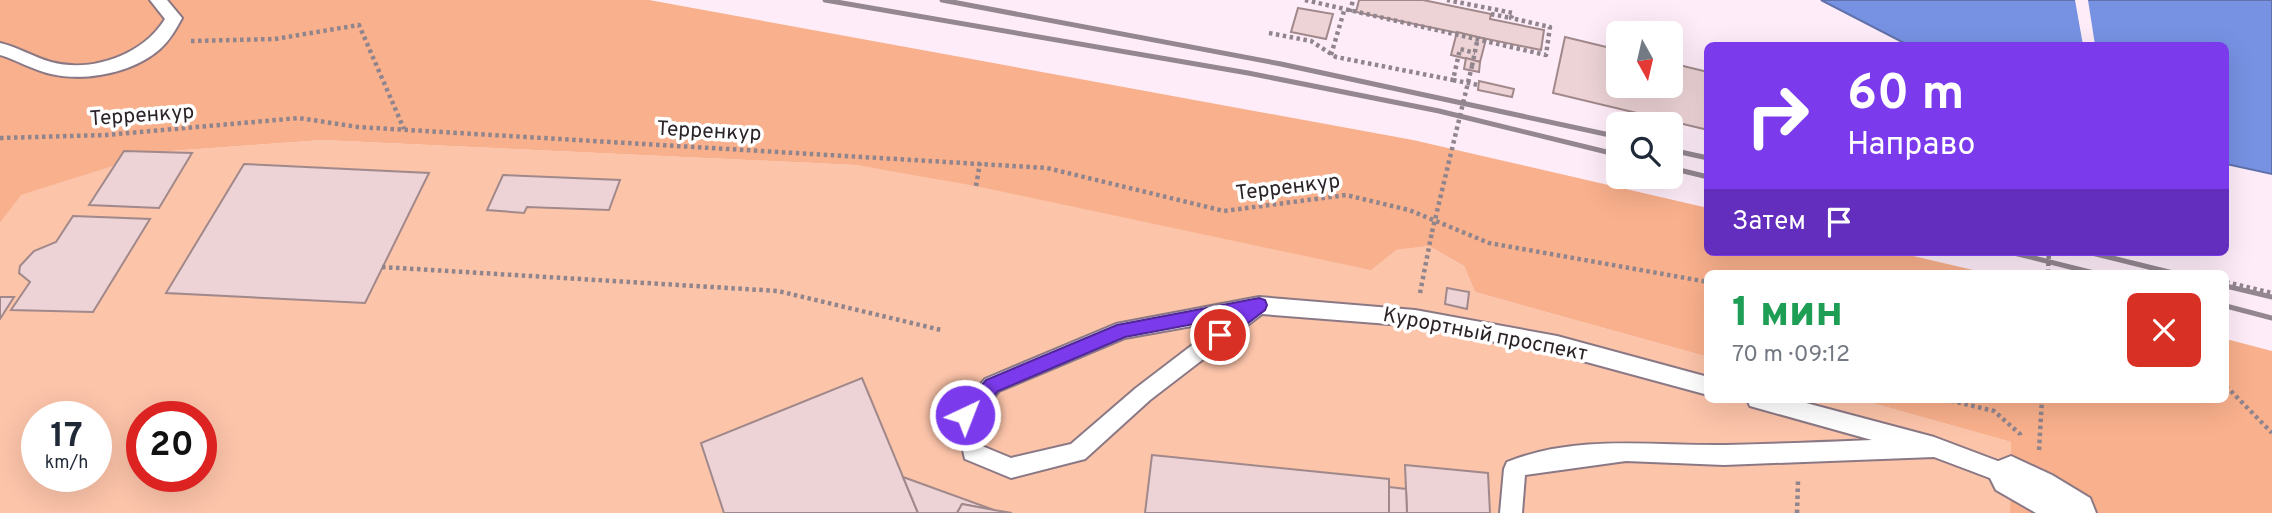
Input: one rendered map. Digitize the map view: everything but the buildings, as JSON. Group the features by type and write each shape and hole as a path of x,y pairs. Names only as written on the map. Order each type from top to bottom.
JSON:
{"street":[{"path":"2024,482 2074,513"}],"lane":[{"path":"0,49 52,69 89,72 126,61 161,39 174,18 158,0"},
{"name":"Курортный проспект","path":"1259,305 1143,394 1077,452 1011,468 973,452 965,415 992,385 1123,330 1259,305 1415,318 1557,345 1704,385"},
{"path":"1772,403 1934,447 2024,482"},
{"path":"1511,513 1515,469 1530,463 1626,451 1724,455 1934,447"}],"path":[{"path":"1305,0 1546,55 1550,27 1491,14"},
{"path":"1331,54 1353,0"},
{"path":"1447,0 1513,13 1511,18"},
{"path":"1544,25 1546,16"},
{"path":"161,39 237,42 275,40 317,35 359,25 404,129"},
{"path":"1269,33 1311,41 1331,54 1478,85"},
{"path":"1415,318 1478,37"},
{"path":"1454,80 1460,49 1475,53"},
{"name":"Терренкур","path":"0,138 106,135 299,118 358,127 1047,168 1224,211 1346,195 1409,210 1489,243 1704,281"},
{"path":"976,186 980,163"},
{"path":"382,267 778,291 942,330"},
{"path":"2229,283 2272,293"},
{"path":"2229,389 2272,433"},
{"path":"1961,403 1994,411 2020,434"},
{"path":"2024,482 2041,403"}],"shaded area":[{"path":"0,0 649,0 1413,140 1606,184 1606,189 1626,189 1704,207 1704,256 1913,256 1973,270 1704,270 1704,356 1475,292 1464,266 1429,246 1396,250 1371,270 976,186 856,165 322,140 158,152 21,195 0,223"},
{"path":"322,140 856,165 1396,250 1429,246 1464,266 1475,292 1704,356 1704,403 1872,403 2011,442 2010,513 0,513 0,223 20,195 158,152"},
{"path":"2229,340 2272,351 2272,513 2010,513 2011,442 1872,403 2229,403"}],"water":[{"path":"1821,0 2272,0 2272,174 2229,165 2229,42 1902,42"}],"pier":[{"path":"2075,0 2088,0 2095,42 2082,42"}],"railway":[{"path":"825,0 1248,73 1439,111 1606,152"},
{"path":"942,0 1281,64 1606,134"},
{"path":"1683,153 1704,157"},
{"path":"1683,171 1704,176"},
{"path":"2026,256 2082,270"},
{"path":"2104,256 2161,270"},
{"path":"2229,287 2272,297"},
{"path":"2229,307 2272,318"}],"route":[{"path":"965,415 992,385 1123,330 1259,305 1220,335"}]}
